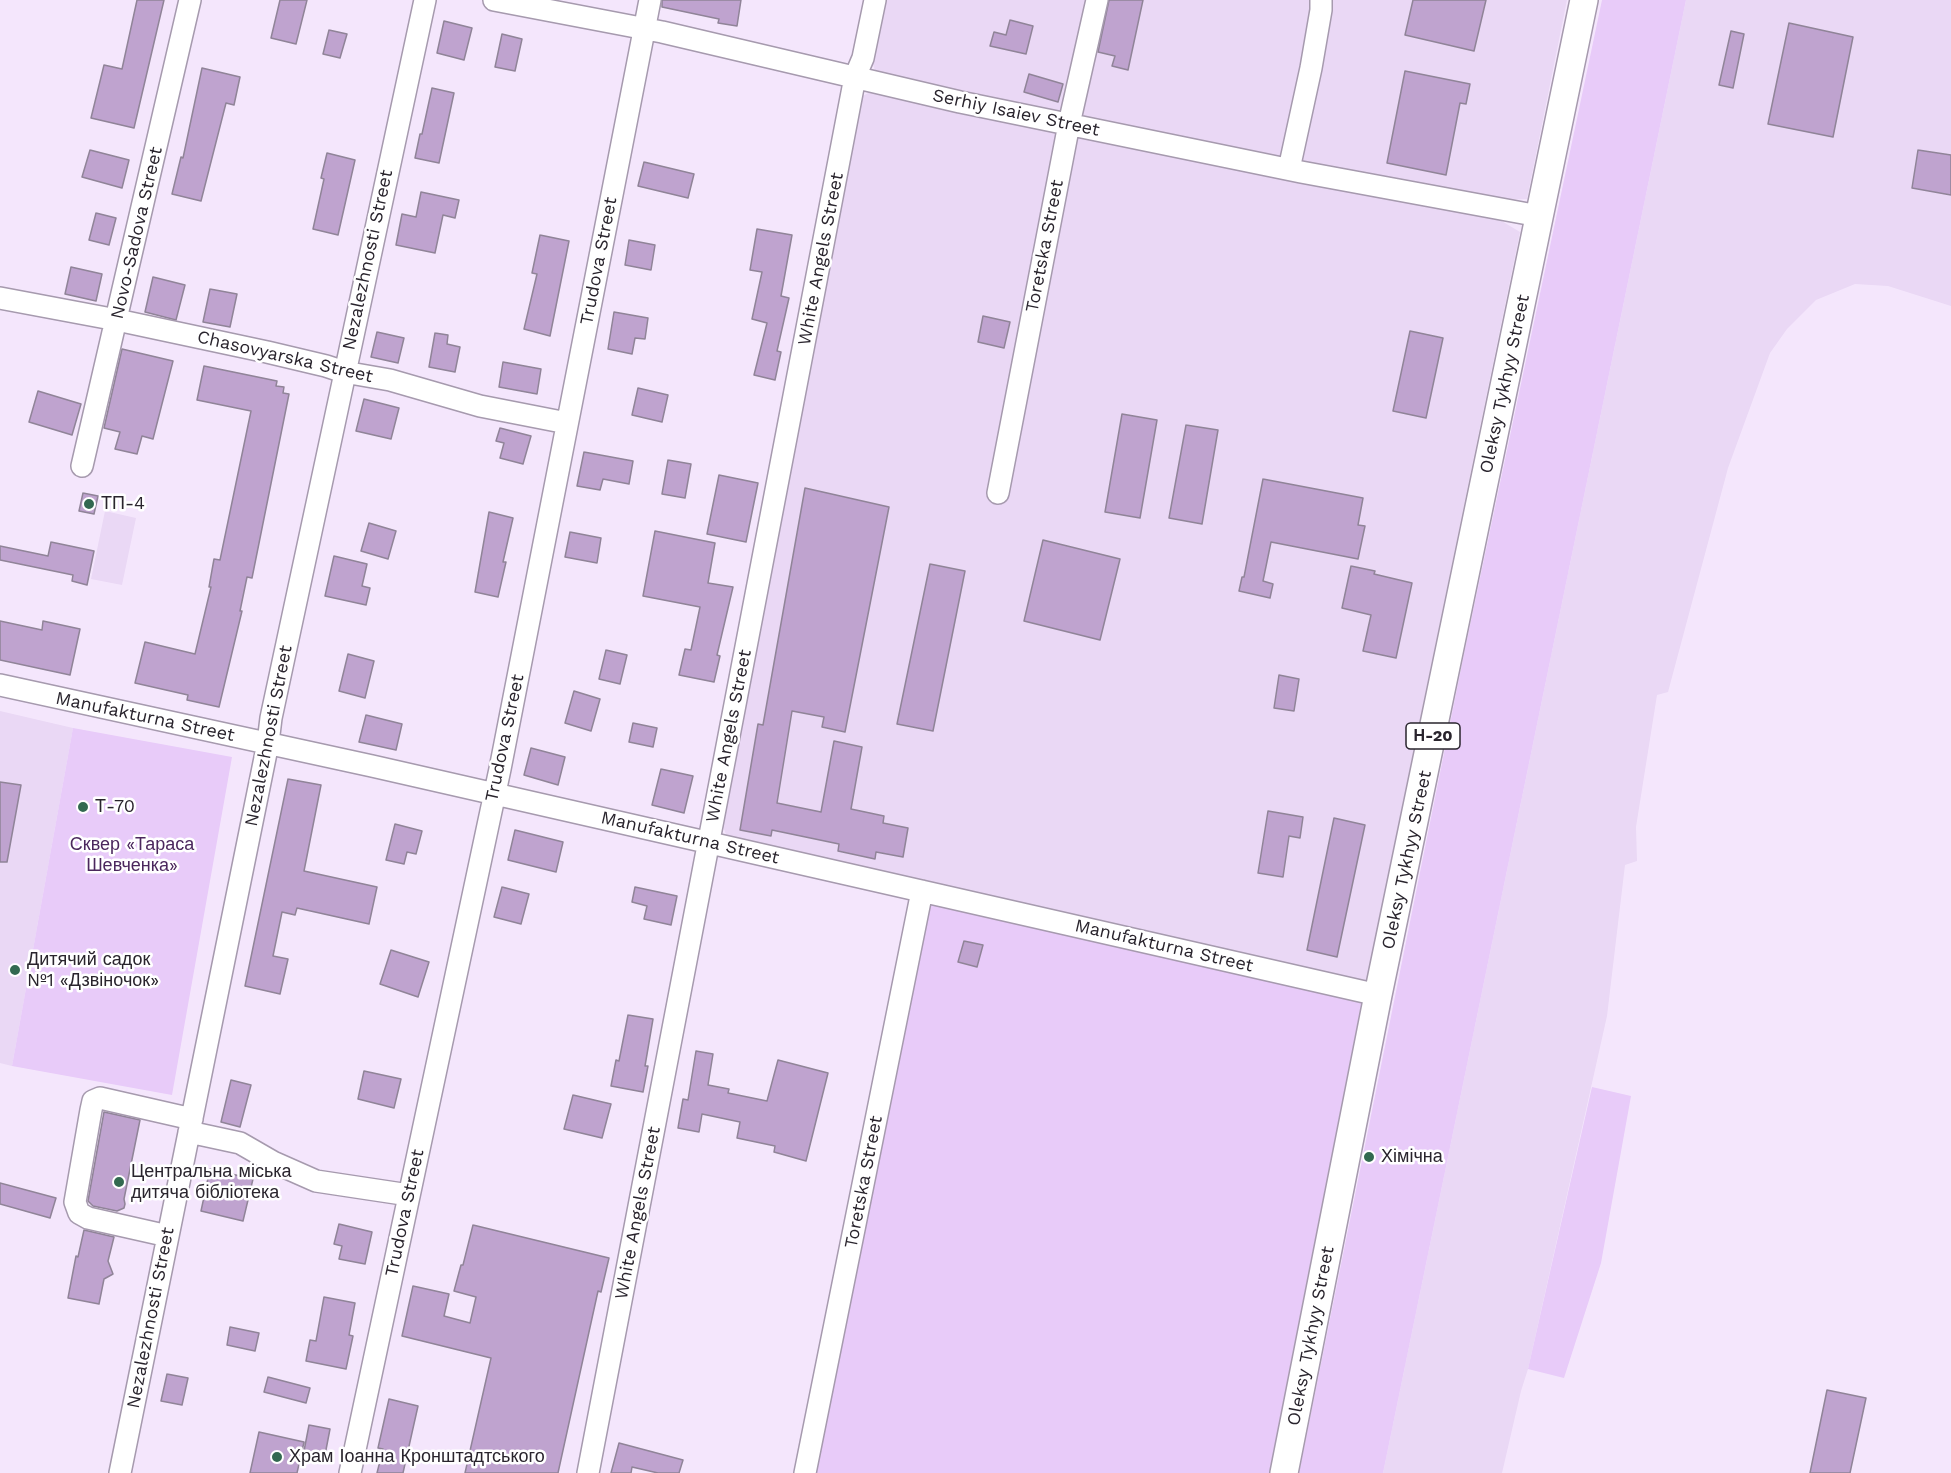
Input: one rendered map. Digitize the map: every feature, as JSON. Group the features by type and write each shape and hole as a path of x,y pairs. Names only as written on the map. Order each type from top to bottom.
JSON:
{"main road":[{"name":"Oleksy Tykhyy Street","path":"1284,1473 1378,995 1584,0"}],"street":[{"name":"Novo-Sadova Street","path":"82,466 190,0"},
{"name":"Nezalezhnosti Street","path":"120,1473 268,743 271,718 425,0"},
{"name":"Serhiy Isaiev Street","path":"494,0 644,29 960,102 1289,170 1539,216"},
{"name":"Trudova Street","path":"350,1473 500,769 650,0"},
{"name":"White Angels Street","path":"588,1473 855,77 863,58 875,0"},
{"name":"Toretska Street","path":"998,493 1069,124 1096,0"},
{"path":"1289,170 1311,68 1321,0"},
{"name":"Chasovyarska Street","path":"0,298 117,320 306,361 344,372 390,380 480,406 567,423"},
{"name":"Manufakturna Street","path":"0,685 494,793 1378,995"},
{"name":"Toretska Street","path":"806,1473 922,891"},
{"path":"168,1236 87,1218 79,1213 75,1202 93,1101 100,1098 190,1125 240,1143 273,1162 316,1181 409,1195"}],"shaded area":[{"path":"884,0 1567,0 1527,199 1498,200 1301,163 960,93 876,73 871,59"},
{"path":"1686,0 1951,0 1951,306 1888,286 1855,284 1816,300 1787,329 1770,353 1728,468 1668,692 1657,695 1636,827 1637,861 1625,865 1607,1016 1528,1369 1502,1473 1383,1473"},
{"path":"872,91 1495,217 1520,232 1366,982 727,837 722,824 861,97"},
{"path":"105,511 136,518 122,585 91,579"},
{"name":"Дитячий садок №1 «Дзвіночок»","path":"0,711 73,728 12,1066 0,1063"}],"green space":[{"path":"1602,0 1686,0 1383,1473 1299,1473 1464,654"},
{"name":"Сквер «Тараса Шевченка»","path":"73,728 232,757 172,1095 12,1066"},
{"path":"933,902 1362,1000 1269,1473 813,1473 926,911"},
{"path":"1592,1087 1631,1096 1601,1263 1564,1378 1528,1369"}],"building":[{"path":"137,0 164,0 134,128 91,118 104,65 122,69"},
{"path":"280,0 307,0 296,44 271,38"},
{"path":"662,0 741,0 737,26 718,23 719,19 662,7"},
{"path":"1109,0 1143,0 1128,70 1112,66 1115,56 1098,52"},
{"path":"1413,0 1486,0 1474,51 1405,35"},
{"path":"1010,20 1033,26 1026,54 990,46 994,32 1006,35"},
{"path":"444,21 472,28 464,60 437,53"},
{"path":"1789,23 1853,37 1833,137 1768,124"},
{"path":"329,30 347,34 340,58 323,54"},
{"path":"1731,31 1744,34 1733,88 1719,85"},
{"path":"502,34 522,39 515,71 495,67"},
{"path":"202,68 240,77 234,105 226,103 201,201 172,194 181,157 183,158"},
{"path":"1405,71 1470,84 1466,104 1460,103 1446,175 1387,163"},
{"path":"1029,74 1063,84 1058,102 1024,92"},
{"path":"432,88 454,93 439,163 415,158"},
{"path":"90,150 129,160 122,188 82,177"},
{"path":"1918,150 1951,155 1951,195 1912,188"},
{"path":"327,153 355,160 338,235 313,229"},
{"path":"644,162 694,174 688,198 638,186"},
{"path":"421,192 459,200 455,218 443,215 435,253 396,245 402,214 416,217"},
{"path":"96,213 116,218 109,245 89,240"},
{"path":"757,229 792,235 781,296 789,298 777,351 781,352 775,380 754,375 767,323 752,319 762,272 750,270"},
{"path":"540,235 569,241 550,336 524,329 537,274 532,273"},
{"path":"629,240 655,245 651,270 625,265"},
{"path":"71,267 102,274 96,301 65,294"},
{"path":"153,277 185,285 176,320 145,312"},
{"path":"210,289 237,294 230,327 203,322"},
{"path":"614,312 648,318 645,339 635,338 632,354 608,349"},
{"path":"983,316 1010,322 1004,348 978,342"},
{"path":"1410,331 1443,338 1426,418 1393,411"},
{"path":"377,332 404,338 398,363 371,357"},
{"path":"435,333 448,335 447,344 460,347 455,372 429,367"},
{"path":"122,349 173,361 153,439 142,436 137,454 115,449 120,432 104,428"},
{"path":"503,362 541,369 537,394 499,387"},
{"path":"204,366 277,381 276,386 284,387 283,393 289,394 252,578 247,577 240,611 242,611 219,707 187,700 188,695 135,683 145,642 195,654 211,587 209,587 214,559 220,560 251,411 197,400"},
{"path":"638,388 668,395 662,422 632,415"},
{"path":"38,391 81,404 72,435 29,422"},
{"path":"364,399 399,408 391,439 356,431"},
{"path":"1122,414 1157,420 1140,518 1105,512"},
{"path":"1186,425 1218,430 1202,524 1169,518"},
{"path":"500,428 531,436 523,464 500,458 504,443 496,441"},
{"path":"584,452 633,461 629,484 603,479 600,490 577,486"},
{"path":"668,460 691,464 685,498 662,494"},
{"path":"719,475 758,483 746,542 707,534"},
{"path":"1263,479 1363,498 1358,525 1365,526 1358,559 1271,542 1263,581 1273,584 1270,598 1239,591 1242,577 1244,577"},
{"path":"805,488 889,507 845,732 822,727 824,717 792,711 777,803 821,812 834,741 862,747 851,809 884,816 883,823 908,828 903,857 876,852 875,859 838,851 839,844 772,830 771,836 740,830 758,724 763,725"},
{"name":"ТП-4","path":"83,493 98,496 94,514 79,511"},
{"path":"489,512 513,518 498,597 475,592"},
{"path":"369,523 396,531 388,559 361,551"},
{"path":"655,531 715,543 708,583 733,587 717,655 720,656 714,682 679,675 685,649 691,650 700,607 643,596"},
{"path":"570,532 601,538 597,563 565,557"},
{"path":"1043,540 1120,559 1100,640 1024,621"},
{"path":"51,542 94,551 87,585 72,581 73,575 0,560 0,546 48,556"},
{"path":"334,556 367,564 362,586 370,588 366,605 325,596"},
{"path":"930,564 965,571 933,731 897,724"},
{"path":"1351,566 1412,583 1396,658 1363,651 1371,615 1342,608"},
{"path":"0,621 42,630 43,621 80,629 70,675 0,660"},
{"path":"606,650 627,655 620,684 599,679"},
{"path":"348,654 374,661 365,698 339,691"},
{"path":"1279,675 1299,679 1294,711 1274,708"},
{"path":"574,691 600,699 591,731 565,723"},
{"path":"366,715 402,724 396,750 359,742"},
{"path":"633,723 657,728 653,747 629,742"},
{"path":"531,748 565,757 558,785 524,775"},
{"path":"661,769 693,776 684,813 652,805"},
{"path":"288,779 321,785 304,871 377,887 369,924 297,908 295,915 282,912 273,956 288,959 280,994 245,986"},
{"path":"0,782 21,785 7,862 0,862"},
{"path":"1268,811 1303,817 1300,838 1289,836 1283,877 1258,873"},
{"path":"1334,818 1365,825 1337,957 1307,950"},
{"path":"395,824 422,831 416,854 407,852 404,864 386,860"},
{"path":"515,830 563,842 556,872 508,860"},
{"path":"502,887 529,894 521,924 494,917"},
{"path":"635,887 677,896 671,925 644,919 647,906 632,902"},
{"path":"964,941 983,945 977,967 958,962"},
{"path":"391,950 429,962 418,997 380,984"},
{"path":"628,1015 653,1019 643,1092 611,1086 616,1060 619,1061"},
{"path":"696,1051 713,1054 708,1085 729,1089 728,1093 767,1101 778,1060 828,1073 806,1161 774,1152 775,1146 737,1138 740,1122 702,1114 699,1132 678,1128 683,1099 688,1100"},
{"path":"364,1071 401,1079 394,1108 358,1099"},
{"path":"231,1080 251,1085 240,1127 221,1122"},
{"path":"573,1095 611,1104 602,1138 564,1129"},
{"path":"104,1112 140,1120 124,1208 117,1211 93,1206 88,1201"},
{"path":"210,1169 253,1179 243,1221 201,1211"},
{"path":"0,1183 56,1198 50,1218 0,1204"},
{"path":"339,1224 372,1232 365,1264 339,1259 342,1246 334,1244"},
{"path":"473,1225 609,1258 601,1292 598,1291 558,1473 465,1473 491,1358 402,1336 413,1286 449,1294 444,1316 470,1323 476,1297 454,1291"},
{"path":"84,1230 114,1237 108,1261 113,1274 104,1279 99,1304 68,1298 76,1256 78,1257"},
{"path":"324,1297 355,1303 349,1335 353,1336 346,1369 306,1361 310,1340 316,1341"},
{"path":"230,1327 259,1333 255,1351 227,1345"},
{"path":"167,1374 188,1378 182,1405 161,1401"},
{"path":"268,1377 310,1388 306,1403 264,1392"},
{"path":"1827,1390 1866,1398 1850,1473 1810,1473"},
{"path":"389,1399 418,1406 403,1473 377,1473 383,1449 378,1448"},
{"path":"309,1425 330,1429 325,1455 304,1451"},
{"name":"Храм Іоанна Кронштадтського","path":"259,1432 304,1442 297,1473 250,1473"},
{"path":"619,1443 683,1460 679,1473 658,1473 632,1467 631,1473 611,1473"}],"place":[{"name":"ТП-4","path":"89,504"},
{"name":"Т-70","path":"83,807"},
{"name":"Дитячий садок №1 «Дзвіночок»","path":"15,970"},
{"name":"Хімічна","path":"1369,1157"},
{"name":"Центральна міська дитяча бібліотека","path":"119,1182"},
{"name":"Храм Іоанна Кронштадтського","path":"277,1457"}]}
